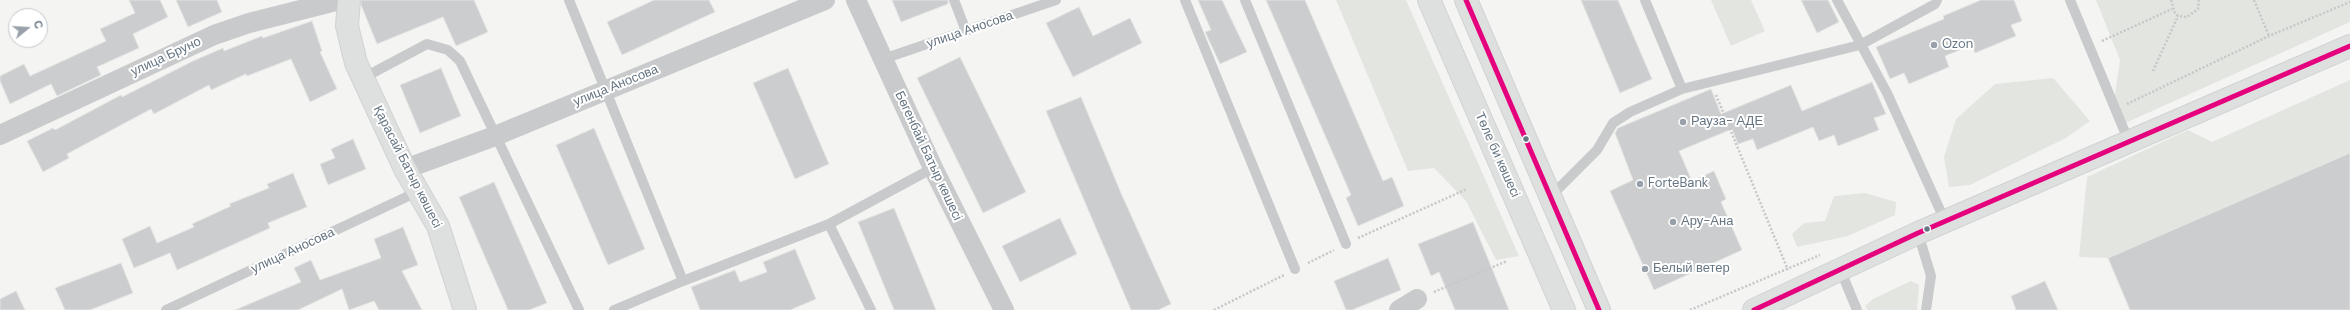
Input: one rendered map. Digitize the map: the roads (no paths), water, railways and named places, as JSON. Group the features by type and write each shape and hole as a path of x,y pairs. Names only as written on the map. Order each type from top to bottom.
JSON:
{"main road":[{"name":"Қарасай Батыр көшесі","path":"349,0 347,26 356,63 405,169 438,226 465,310"},
{"name":"Төле би көшесі","path":"1429,0 1564,310"},
{"path":"1466,0 1599,310"},
{"path":"1754,310 1945,221 2350,46"},
{"path":"1505,175 1528,184 1536,179 1537,165"}],"street":[{"name":"улица Бруно","path":"0,135 214,35 340,0"},
{"name":"улица Аносова","path":"405,169 495,136 825,0"},
{"name":"Бөгенбай Батыр көшесі","path":"856,0 933,168 1004,310"},
{"path":"1399,310 1417,299"}],"lane":[{"path":"569,0 683,280"},
{"path":"954,0 966,31"},
{"name":"улица Аносова","path":"883,59 1056,0"},
{"path":"1185,0 1295,269"},
{"path":"1245,0 1346,244"},
{"path":"1645,0 1682,89"},
{"path":"1837,0 1887,93 1945,221"},
{"path":"1550,197 1597,150 1613,123 1630,112 1682,89 1860,45 1935,4 1937,0"},
{"path":"2070,0 2129,142"},
{"path":"363,78 427,44 448,50 460,61 579,310"},
{"path":"614,310 683,280 829,224 933,168"},
{"name":"улица Аносова","path":"166,310 419,191"},
{"path":"829,224 871,310"},
{"path":"1918,233 1931,276 1926,310"},
{"path":"1840,269 1857,310"}],"place":[{"name":"Ozon","path":"1934,45"},
{"name":"Рауза- АДЕ","path":"1683,122"},
{"name":"ForteBank","path":"1640,184"},
{"name":"Ару-Ана","path":"1673,222"},
{"name":"Белый ветер","path":"1645,269"}]}
